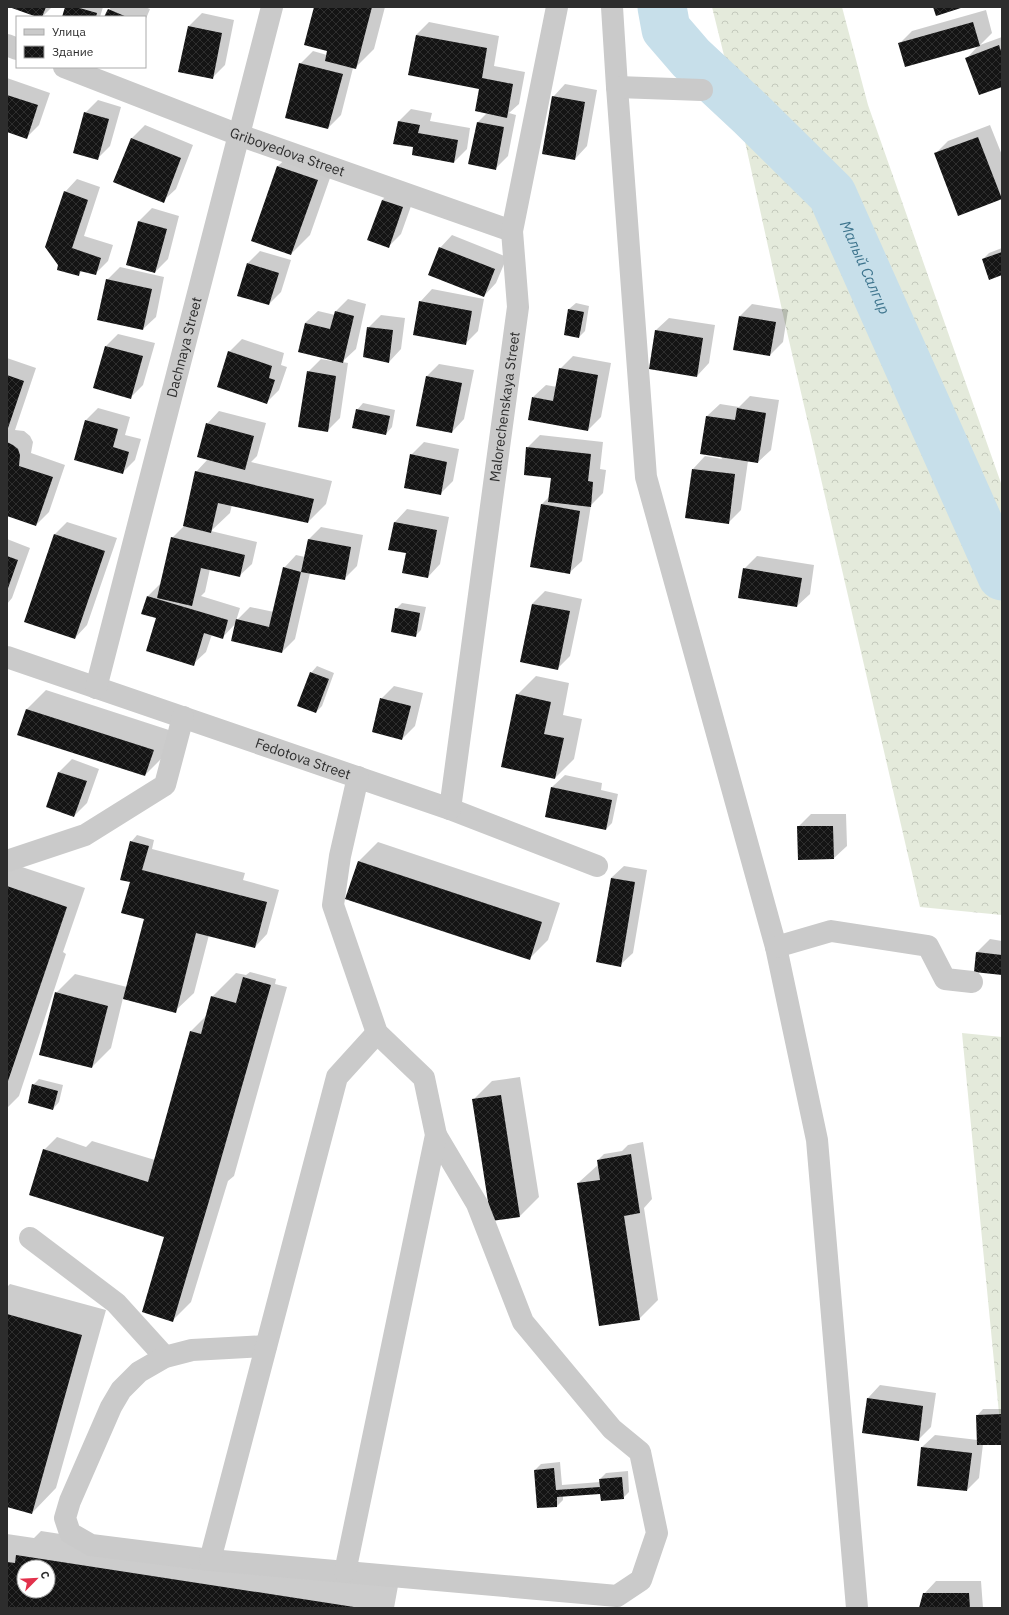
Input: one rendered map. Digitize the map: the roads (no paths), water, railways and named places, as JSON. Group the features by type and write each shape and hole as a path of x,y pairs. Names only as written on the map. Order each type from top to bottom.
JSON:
{"street":[{"name":"Dachnaya Street","path":"96,688 272,7"},
{"name":"Malorechenskaya Street","path":"450,809 518,307 512,231 557,7"},
{"path":"612,7 616,87 646,477 776,947 817,1140 857,1608"},
{"name":"Griboyedova Street","path":"67,68 239,135 512,231"},
{"path":"616,87 702,90"},
{"name":"Fedotova Street","path":"7,657 450,809 597,866"},
{"path":"7,861 85,835 164,785 183,717"},
{"path":"266,1346 192,1350 164,1357 140,1372 122,1390 111,1407 70,1500 65,1518 70,1532 91,1545 210,1560 617,1596 641,1580 657,1533 640,1452 612,1429 523,1322 477,1204 436,1135 424,1078 377,1033 333,905 340,856 358,777"},
{"path":"776,947 830,931 928,946 945,979 972,982"},
{"path":"210,1560 336,1076 377,1033"},
{"path":"345,1572 436,1135"},
{"path":"30,1238 116,1303 164,1357"}],"waterway":[{"name":"Малый Салгир","path":"662,7 666,29 691,58 751,114 832,194 1002,576"}]}
